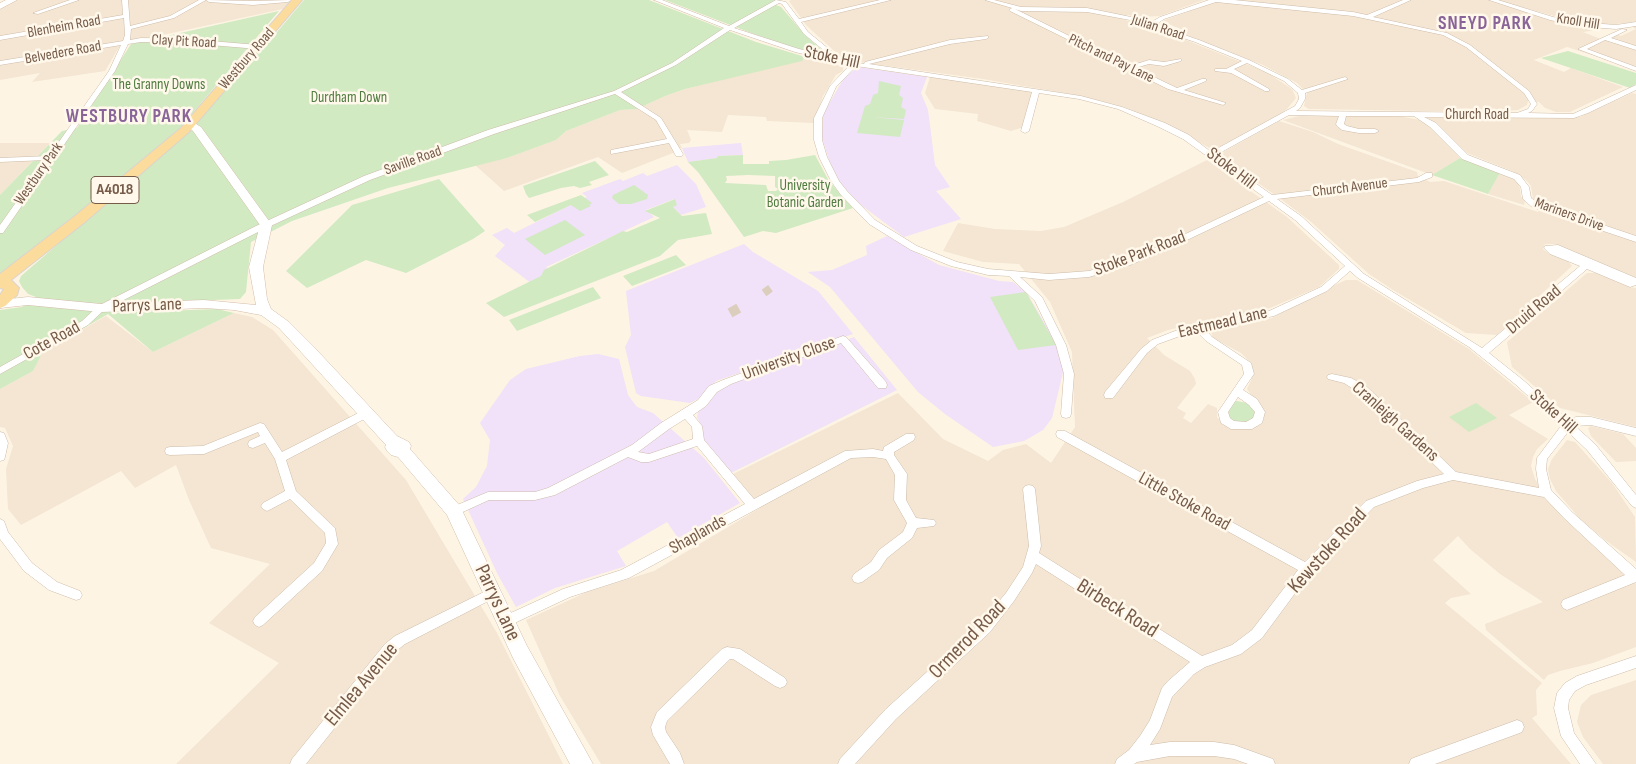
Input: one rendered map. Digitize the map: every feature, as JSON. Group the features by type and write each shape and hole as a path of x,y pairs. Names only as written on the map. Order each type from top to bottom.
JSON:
{"main road":[{"path":"0,6 12,0"},
{"name":"Westbury Road","path":"5,285 37,254 191,128 297,0"},
{"path":"191,128 262,224 256,267 260,299 265,311"},
{"name":"Parrys Lane","path":"5,285 28,301"},
{"name":"A4018","path":"0,303 5,285"},
{"name":"Parrys Lane","path":"0,303 28,301 102,308 204,304 265,311 310,350 454,511 520,652 582,764"}],"street":[{"path":"36,12 76,0"},
{"name":"Westbury Park","path":"0,231 112,70 126,42 128,28 125,0"},
{"path":"128,28 172,17 203,0"},
{"path":"210,0 253,3 288,0"},
{"name":"Stoke Hill","path":"658,0 729,28 797,51 840,61 1079,98 1120,108 1186,137 1298,218 1350,266 1374,285 1483,353 1519,382 1568,425 1606,464 1636,503"},
{"path":"779,0 784,3 806,33 840,61"},
{"name":"Saville Road","path":"102,308 262,224 367,178 491,132 616,92 674,64 729,28 779,0"},
{"path":"796,21 888,0"},
{"name":"Julian Road","path":"988,0 1026,9 1097,11 1131,19 1246,61 1286,80 1301,92"},
{"path":"1151,25 1162,18 1216,0 1355,10 1369,16 1432,30 1462,42 1523,88 1534,104 1559,116"},
{"path":"1369,16 1408,0"},
{"name":"Knoll Hill","path":"1492,0 1571,23 1601,27 1636,24"},
{"name":"Pitch and Pay Lane","path":"1004,3 1130,68 1178,90 1220,102 1227,96"},
{"name":"Blenheim Road","path":"0,38 127,16"},
{"path":"1131,19 1162,18"},
{"path":"1626,26 1628,28 1581,50 1636,69"},
{"path":"858,64 950,42 986,37"},
{"path":"1604,38 1636,48"},
{"name":"Clay Pit Road","path":"126,42 158,40 242,45 260,44"},
{"name":"Belvedere Road","path":"0,63 126,42"},
{"path":"1134,60 1141,64"},
{"path":"1130,68 1149,60 1164,64 1179,60"},
{"path":"1231,71 1230,67 1246,61"},
{"name":"Stoke Park Road","path":"858,64 832,86 820,112 818,140 823,156 844,193 872,222 914,248 954,264 988,272 1012,275 1057,276 1089,274 1109,269 1163,248 1270,198"},
{"path":"1217,70 1231,71 1261,88"},
{"path":"1298,107 1302,99 1301,92 1345,79"},
{"path":"1178,90 1204,80"},
{"name":"Church Road","path":"1288,113 1574,116 1634,89"},
{"path":"1025,131 1036,90"},
{"path":"616,92 659,119 679,154"},
{"path":"1519,115 1530,110 1534,104"},
{"name":"Church Road","path":"1211,155 1298,107 1312,113"},
{"path":"1342,113 1343,118 1340,124 1344,128 1359,131 1375,131"},
{"name":"Mariners Drive","path":"1417,115 1433,125 1465,157 1517,178 1526,187 1527,199 1535,205 1636,239"},
{"path":"1018,120 1027,121"},
{"path":"614,152 621,147 672,140"},
{"path":"0,160 51,158"},
{"name":"Church Avenue","path":"1270,198 1419,180 1429,175"},
{"name":"Druid Road","path":"1483,353 1588,264 1630,284 1636,281"},
{"name":"Eastmead Lane","path":"1109,395 1149,346 1167,336 1270,314 1324,289 1350,266"},
{"path":"1012,275 1039,298 1061,345 1069,374 1066,414"},
{"name":"Cote Road","path":"0,371 85,323 102,308"},
{"path":"1198,328 1209,338 1246,363 1249,374 1238,392"},
{"name":"University Close","path":"454,511 488,496 543,495 628,452 702,403 713,389 843,338 882,385"},
{"name":"Cranleigh Gardens","path":"1332,377 1348,380 1362,389 1453,476"},
{"path":"280,458 366,414"},
{"path":"686,414 697,426 699,441 752,505"},
{"path":"1567,604 1636,577 1568,515 1545,490 1540,469 1542,458 1568,425 1576,421 1591,421 1636,432"},
{"path":"170,452 204,450 260,427 280,458 291,493 331,531 332,544 318,567 259,621"},
{"name":"Little Stoke Road","path":"1061,434 1306,569"},
{"path":"0,436 3,443 0,457"},
{"path":"910,437 888,450 889,456 901,474 900,500 913,523"},
{"path":"253,444 266,438"},
{"path":"628,452 641,458 649,458 699,441"},
{"name":"Shaplands","path":"506,621 567,592 625,574 849,454 873,453 889,456"},
{"name":"Kewstoke Road","path":"1134,755 1145,742 1173,685 1201,662 1236,650 1253,638 1306,569 1370,504 1421,484 1453,476 1535,492 1542,493 1545,490"},
{"name":"Ormerod Road","path":"846,764 890,714 985,628 1010,597 1028,569 1033,556 1035,536 1029,489"},
{"path":"267,506 291,493"},
{"path":"913,523 930,523"},
{"path":"858,578 875,566 883,554 908,535 913,523"},
{"path":"0,524 3,534 28,567 53,586 76,595"},
{"name":"Birbeck Road","path":"1033,556 1201,662"},
{"name":"Elmlea Avenue","path":"297,764 390,648 400,640 492,593"},
{"path":"677,764 660,735 658,727 662,718 727,653 736,653 780,682"},
{"path":"1589,764 1568,736 1561,708 1562,698 1570,687 1576,684 1636,662"},
{"path":"1416,764 1517,727"},
{"path":"1122,764 1134,755 1170,749 1214,749 1234,752 1268,764"}],"shaded area":[{"path":"17,0 291,0 283,9 121,44 105,71 32,82 40,73 0,80 0,7"},
{"path":"1204,0 1160,16 1141,17 1127,15 1122,19 1176,36 1266,72 1292,89 1296,98 1278,116 1222,146 1211,149 1173,127 1124,107 1081,96 983,79 844,60 806,25 789,1"},
{"path":"1221,0 1487,0 1545,18 1600,27 1596,30 1583,32 1603,40 1615,34 1621,36 1636,29 1636,69 1567,47 1534,60 1564,72 1571,68 1623,87 1570,112 1556,112 1545,108 1539,102 1528,101 1527,105 1518,110 1491,112 1309,109 1304,106 1307,93 1297,83 1263,65 1183,34 1187,32 1162,21"},
{"path":"1496,0 1636,0 1636,22 1605,25 1576,22"},
{"path":"813,57 843,67 843,71 836,75 823,96 814,123 767,121 766,117 728,115 722,132 687,130 691,140 689,143 680,144 682,148 677,149 678,151 622,173 598,157 504,191 475,165 507,158 556,140 566,131 620,110 637,109 685,89"},
{"path":"858,67 927,77 921,93 928,110 935,165 950,187 936,191 961,219 904,237 861,205 842,186 832,170 822,137 823,114 844,78"},
{"path":"930,77 1034,92 1024,127 1011,131 977,121 978,114 935,109 925,93"},
{"path":"1632,93 1636,94 1636,278 1555,244 1545,244 1543,249 1568,261 1572,266 1497,335 1466,333 1393,290 1369,274 1310,221 1220,156 1220,154 1279,121 1417,172 1418,176 1430,182 1444,181 1538,212 1543,205 1533,199 1531,186 1526,180 1512,171 1467,153 1428,118 1580,117"},
{"path":"1307,114 1397,116 1421,120 1441,136 1460,158 1432,175 1283,120"},
{"path":"0,143 50,143 0,195"},
{"path":"741,143 743,155 718,156 718,158 688,162 682,148"},
{"path":"1207,160 1287,217 1339,265 1339,269 1319,287 1270,308 1168,330 1147,338 1164,355 1190,371 1195,379 1196,384 1177,408 1186,413 1183,418 1191,423 1208,404 1217,408 1217,417 1221,422 1232,428 1250,429 1261,424 1264,414 1247,389 1253,370 1250,362 1241,353 1213,338 1211,331 1272,318 1317,293 1346,280 1357,280 1469,349 1533,402 1509,415 1548,439 1537,449 1533,457 1531,466 1535,479 1549,502 1570,524 1636,584 1636,647 1593,663 1548,675 1544,680 1486,630 1485,624 1543,602 1500,574 1470,549 1458,536 1433,560 1471,594 1451,598 1445,603 1542,683 1536,690 1537,715 1532,718 1571,764 601,764 560,696 526,620 587,592 654,571 760,508 733,474 898,393 943,439 988,461 1003,450 1026,444 1051,463 1075,427 1072,352 1050,302 1019,264 983,262 943,251 958,223 995,229 1041,231 1064,227 1123,202"},
{"path":"677,165 696,184 706,207 681,215 673,207 674,199 646,210 654,217 546,267 552,272 531,283 495,256 505,245 492,235 507,228 514,233 587,197 582,193 620,179 623,181 643,173 647,176"},
{"path":"1501,171 1519,182 1521,197 1525,201 1524,205 1488,194"},
{"path":"887,236 939,265 999,281 1013,282 1026,292 1057,344 1064,368 1052,418 1043,430 1024,441 993,447 945,414 918,392 830,287 808,272 832,270 867,255 866,246"},
{"path":"744,244 753,252 818,291 853,334 716,381 702,397 690,403 641,396 636,393 625,347 631,335 626,291"},
{"path":"1587,273 1596,273 1629,287 1636,288 1636,427 1560,408 1512,367 1507,342"},
{"path":"234,313 252,317 273,330 406,480 497,633 563,764 176,764 279,663 209,623 270,564 211,548 189,500 176,465 135,488 121,471 21,525 8,509 6,469 13,446 5,428 0,427 0,389 33,371 43,352 106,316 153,352"},
{"path":"854,337 897,390 729,474 703,440 703,430 697,417 699,410 718,389"},
{"path":"598,354 619,359 628,395 637,407 653,413 704,458 740,503 678,538 667,522 617,551 626,566 555,588 516,607 498,575 463,499 476,487 487,466 490,440 480,423 510,380 526,369 580,356"},
{"path":"1591,426 1623,434 1636,448 1636,461 1616,462 1591,436 1588,428"},
{"path":"1567,440 1575,442 1612,483 1635,517 1636,562 1581,520 1556,491 1550,479 1548,469 1552,459"},
{"path":"1636,680 1636,764 1603,764 1583,737 1577,722 1581,705 1591,695"}],"green space":[{"name":"Durdham Down","path":"304,0 649,0 756,42 804,58 802,61 685,89 637,109 620,110 566,131 556,140 507,158 388,188 292,221 251,242 246,292 240,299 131,303 111,313 217,309 234,313 153,352 108,314 43,352 33,371 0,389 0,310 22,307 36,297 28,294 22,287 19,281 21,276 182,137 267,44"},
{"path":"665,0 776,0 771,3 781,7 806,36 830,57 780,44"},
{"name":"The Granny Downs","path":"279,11 180,128 0,280 0,195 62,131 77,128 131,44"},
{"path":"1568,51 1636,73 1636,84 1630,88 1541,58"},
{"path":"879,81 901,86 899,95 903,98 901,107 906,110 904,119 870,117 904,120 900,137 857,133 865,106 870,104 873,95 878,93"},
{"name":"University Botanic Garden","path":"743,155 743,164 769,164 769,161 815,155 829,181 853,208 776,233 763,231 744,237 698,172 688,162 717,158 718,156","holes":["726,176 775,176 775,187 778,189 776,191 768,191 766,185 725,183 727,180"]},
{"path":"1460,158 1501,171 1488,194 1432,175"},
{"path":"595,161 609,175 589,182 592,185 580,188 574,186 561,188 529,198 526,194 523,186"},
{"path":"439,179 485,231 406,273 366,260 307,288 286,271 352,205"},
{"path":"634,185 648,195 647,199 631,204 619,204 612,198 613,195"},
{"path":"581,195 592,203 589,205 591,206 580,211 571,205 535,222 527,215"},
{"path":"675,199 677,205 673,207 682,216 706,213 712,234 678,240 660,256 504,317 486,303 541,276 544,270 623,231 627,232 660,218 645,211"},
{"path":"565,220 585,235 545,255 525,239"},
{"path":"676,255 686,265 632,286 623,276"},
{"path":"593,287 601,298 517,331 509,320"},
{"path":"1026,292 1056,345 1018,350 990,297"},
{"path":"1234,402 1247,403 1255,411 1255,417 1246,423 1231,420 1227,414"},
{"path":"1476,403 1497,418 1469,432 1449,417"}],"tunnel":[{"path":"764,293 771,288"},
{"path":"730,313 739,308"}],"district":[{"name":"SNEYD PARK","path":"1485,24"},
{"name":"WESTBURY PARK","path":"129,117"}]}
